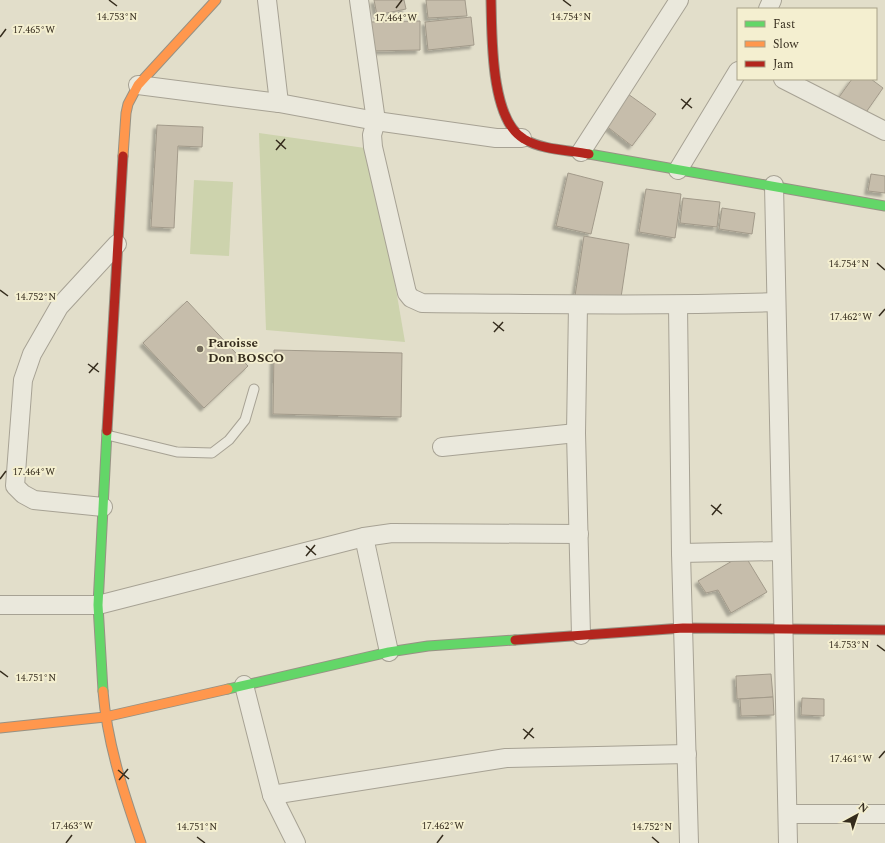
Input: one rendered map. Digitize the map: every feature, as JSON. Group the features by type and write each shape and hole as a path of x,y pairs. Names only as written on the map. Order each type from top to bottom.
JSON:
{"street":[{"path":"141,843 124,795 105,717 98,605 117,244 126,113 128,104 138,85 216,0"},
{"path":"267,0 278,103"},
{"path":"359,0 376,120 372,135 373,147 407,293 411,298 422,303 578,305 678,305 776,302"},
{"path":"491,0 496,86 509,124 522,138"},
{"path":"581,152 679,0"},
{"path":"678,170 737,73"},
{"path":"785,80 885,130"},
{"path":"138,85 278,103 376,120 496,138 522,138 545,146 885,206"},
{"path":"774,186 788,843"},
{"path":"103,507 34,500 23,494 15,486 23,380 32,354 59,307 117,244"},
{"path":"578,305 576,433 581,635"},
{"path":"678,305 681,553 689,843"},
{"path":"442,447 576,433"},
{"path":"0,605 98,605 364,537 392,533 578,534"},
{"path":"364,537 389,652"},
{"path":"681,553 781,551"},
{"path":"0,728 105,717 389,652 428,646 683,628 885,630"},
{"path":"244,685 272,795 296,843"},
{"path":"272,795 506,758 687,754"},
{"path":"788,814 885,814"}],"lane":[{"path":"107,435 177,452 212,453 229,440 245,420 254,389"}],"green space":[{"path":"259,133 372,149 405,342 266,330"},
{"path":"194,180 233,182 229,256 190,254"}],"building":[{"path":"374,0 404,0 406,9 377,15"},
{"path":"426,0 465,0 467,16 428,18"},
{"path":"471,17 474,45 428,50 425,22"},
{"path":"420,21 420,50 370,51 369,22"},
{"path":"851,80 872,80 883,88 862,118 837,100"},
{"path":"628,94 656,114 632,146 605,125"},
{"path":"157,125 203,127 202,147 178,146 174,228 151,227"},
{"path":"568,173 603,182 591,234 556,226"},
{"path":"871,174 885,176 885,193 868,191"},
{"path":"646,189 681,194 675,238 639,232"},
{"path":"683,198 720,202 717,227 680,223"},
{"path":"722,208 755,213 752,234 719,229"},
{"path":"584,236 629,244 620,304 575,296"},
{"path":"187,301 248,366 204,408 143,343"},
{"path":"274,350 402,353 401,417 273,414"},
{"path":"744,554 767,592 731,613 718,590 706,593 698,581"},
{"path":"771,674 773,697 737,699 736,676"},
{"path":"773,697 774,715 741,716 740,699"},
{"path":"802,698 824,699 824,716 801,715"}],"traffic: fast":[{"path":"589,154 885,206"},
{"path":"103,691 98,605 107,431"},
{"path":"228,689 389,652 428,646 515,640"}],"traffic: slow":[{"path":"123,156 126,113 128,104 138,85 216,0"},
{"path":"0,728 105,717 228,689"},
{"path":"103,691 112,749 141,843"}],"traffic: jam":[{"path":"491,0 495,75 499,96 505,114 513,129 531,143 556,149 589,154"},
{"path":"107,431 123,156"},
{"path":"515,640 683,628 885,630"}],"place":[{"name":"Paroisse Don BOSCO","path":"200,349"}]}
